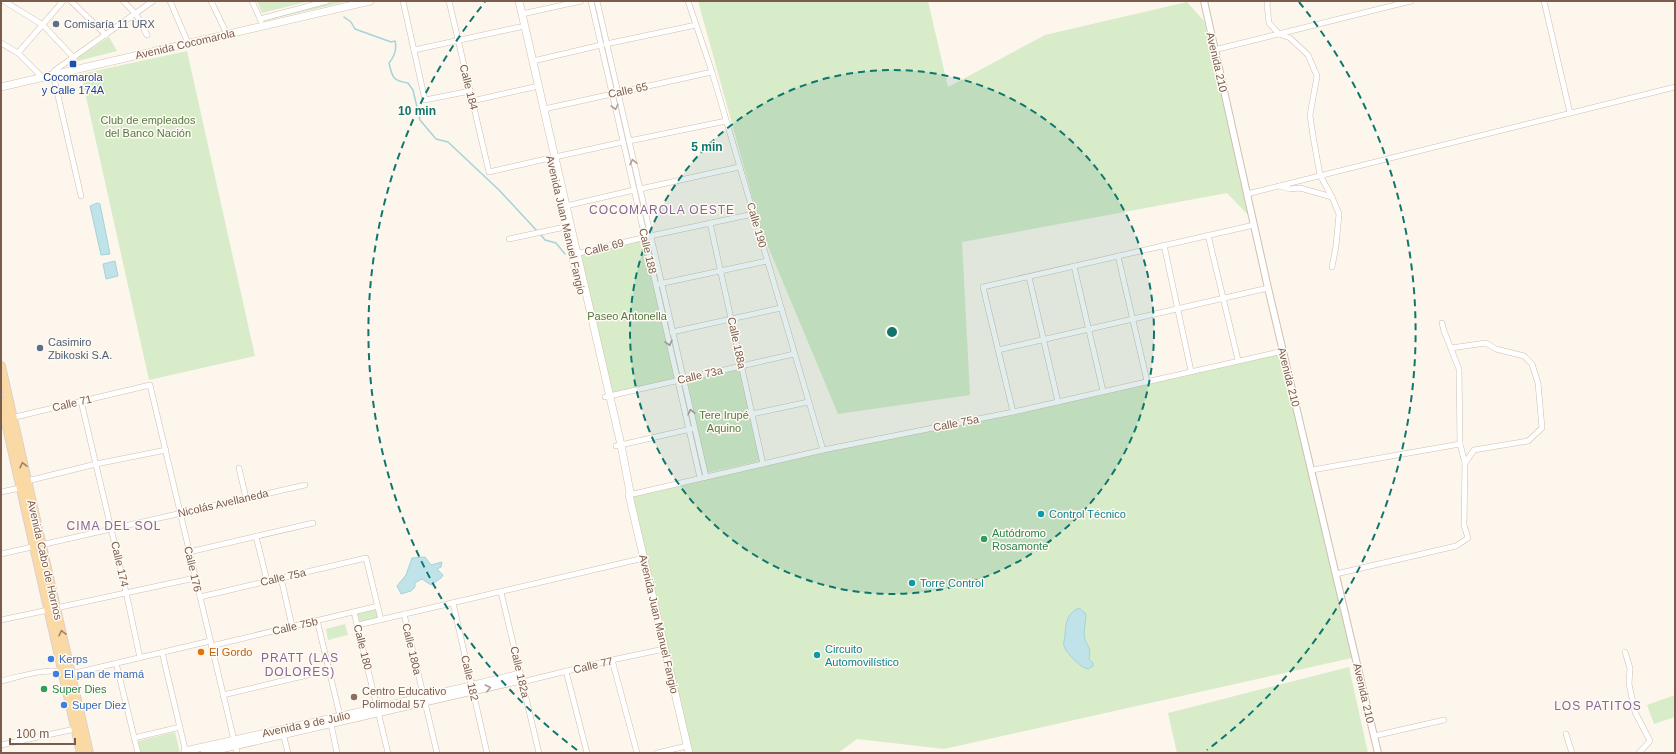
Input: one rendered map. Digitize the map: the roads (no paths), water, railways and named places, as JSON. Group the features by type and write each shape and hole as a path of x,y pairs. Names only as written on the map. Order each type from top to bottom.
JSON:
{"main road":[{"name":"Avenida Cocomarola","path":"1,87 227,34 261,22 350,3 370,1"},
{"name":"Avenida Juan Manuel Fangio","path":"514,1 534,87 566,206 574,254"},
{"name":"Avenida Juan Manuel Fangio","path":"519,1 544,109 566,227 574,254 592,331 627,493 629,495 644,558 688,750"},
{"name":"Avenida Cabo de Hornos","path":"1,366 27,481 38,545 52,609 62,672 81,753"},
{"name":"Avenida Cabo de Hornos","path":"1,401 4,426 20,488 38,545"},
{"name":"Avenida Cabo de Hornos","path":"52,609 71,674 89,753"},
{"name":"Avenida 9 de Julio","path":"283,732 331,724 424,699 521,679"},
{"name":"Avenida 9 de Julio","path":"204,753 235,746 340,716 378,711"},
{"name":"Avenida 9 de Julio","path":"186,752 235,746"}],"street":[{"path":"1,5 3,1 43,25 74,58"},
{"path":"18,53 63,1"},
{"path":"71,1 106,35"},
{"path":"123,1 136,14 147,35"},
{"path":"81,196 54,72 153,1"},
{"path":"170,1 188,43"},
{"path":"211,1 227,34"},
{"path":"252,1 261,22 327,1"},
{"path":"403,1 425,100 470,91"},
{"name":"Calle 184","path":"449,1 489,172 552,157"},
{"path":"522,14 581,1"},
{"name":"Calle 188","path":"591,1 604,45 703,478"},
{"name":"Calle 188","path":"597,1 604,45"},
{"name":"Calle 190","path":"688,1 712,72 822,450"},
{"name":"Avenida 210","path":"1204,1 1268,288 1378,753"},
{"path":"1268,1 1269,23 1279,34 1290,38 1308,55 1317,76 1310,115 1320,175 1339,214 1336,246 1332,267"},
{"path":"1214,50 1411,1"},
{"path":"1544,1 1570,113"},
{"path":"533,61 696,25"},
{"path":"414,50 520,27"},
{"path":"1,43 18,53 42,77"},
{"name":"Calle 65","path":"544,109 712,72"},
{"path":"472,101 534,87"},
{"path":"1247,194 1675,87"},
{"path":"552,157 726,121"},
{"path":"566,206 739,167"},
{"path":"1279,186 1300,188 1332,197"},
{"name":"Calle 69","path":"574,254 648,236 753,214"},
{"name":"Calle 188a","path":"710,223 763,464"},
{"path":"1013,412 983,287 1254,225"},
{"path":"509,239 566,227"},
{"path":"1208,235 1238,360"},
{"path":"1164,245 1191,371"},
{"path":"1118,256 1147,381"},
{"path":"659,284 767,261"},
{"path":"1074,266 1103,391"},
{"path":"1029,276 1058,402"},
{"name":"Calle 188","path":"659,284 672,332 680,380"},
{"path":"998,350 1268,288"},
{"path":"672,332 781,308"},
{"path":"1336,574 1456,546 1468,538 1464,525 1465,464 1460,444 1459,369 1442,323"},
{"path":"1451,348 1486,343 1496,349 1524,356 1532,364 1538,383 1542,428 1528,441 1474,450 1465,464"},
{"name":"Calle 75a","path":"629,495 822,450 1013,412 1283,350"},
{"name":"Calle 73a","path":"607,397 794,354"},
{"name":"Calle 71","path":"12,417 150,385"},
{"name":"Calle 176","path":"150,385 235,746"},
{"name":"Calle 174","path":"82,401 112,528 140,658"},
{"path":"752,414 808,402"},
{"path":"4,426 8,418 12,417"},
{"path":"618,446 692,429"},
{"path":"1312,470 1460,444"},
{"path":"27,481 96,464 166,450"},
{"path":"239,468 246,498"},
{"name":"Nicolás Avellaneda","path":"1,554 305,485"},
{"path":"1,492 20,488"},
{"path":"190,552 313,523"},
{"path":"256,536 267,581"},
{"name":"Calle 75a","path":"200,597 366,558 378,606"},
{"path":"358,625 644,558"},
{"path":"1,620 195,578"},
{"path":"281,578 292,626"},
{"name":"Calle 182a","path":"501,592 539,753"},
{"name":"Calle 182","path":"454,603 487,753"},
{"path":"378,606 381,620"},
{"name":"Calle 75b","path":"71,674 162,652 211,644 378,606"},
{"name":"Calle 180","path":"354,612 388,753"},
{"name":"Calle 180a","path":"404,614 437,753"},
{"path":"318,620 340,716"},
{"name":"Calle 77","path":"521,679 566,671 664,649"},
{"path":"162,652 186,752"},
{"path":"1625,652 1630,668 1629,684 1635,712 1650,741 1639,753"},
{"path":"612,660 637,753"},
{"path":"116,663 138,753"},
{"path":"223,695 329,670"},
{"path":"1,681 46,671 71,674"},
{"path":"566,671 586,753"},
{"path":"1374,736 1444,720"},
{"path":"331,724 338,753"},
{"path":"134,738 180,727"},
{"path":"1,745 75,728"},
{"path":"283,732 288,753"},
{"path":"1566,734 1572,753"},
{"path":"657,753 688,750"}],"water":[{"path":"97,203 100,204 110,254 101,255 90,206"},
{"path":"115,261 118,276 106,279 103,264"},
{"path":"425,557 431,565 442,562 441,567 437,569 443,575 431,585 422,579 415,583 415,587 411,591 401,594 397,586 406,575 412,558"},
{"path":"1079,608 1086,615 1084,634 1090,650 1089,659 1093,663 1093,666 1088,669 1074,660 1065,649 1064,644 1068,618 1072,612"}],"waterway":[{"path":"344,17 351,22 355,29 391,42 395,41 395,53 389,63 391,72 394,78 408,83 413,90 420,120 436,139 448,142 499,190 538,232"},
{"path":"541,235 545,240 556,243 565,254"}],"place":[{"name":"Comisaría 11 URX","path":"56,24"},
{"name":"Cocomarola y Calle 174A","path":"73,64"},
{"name":"Casimiro Zbikoski S.A.","path":"40,348"},
{"name":"Control Técnico","path":"1041,514"},
{"name":"Autódromo Rosamonte","path":"984,539"},
{"name":"Torre Control","path":"912,583"},
{"name":"El Gordo","path":"201,652"},
{"name":"Circuito Automovilístico","path":"817,655"},
{"name":"Kerps","path":"51,659"},
{"name":"El pan de mamá","path":"56,674"},
{"name":"Super Dies","path":"44,689"},
{"name":"Centro Educativo Polimodal 57","path":"354,697"},
{"name":"Super Diez","path":"64,705"}],"district":[{"name":"COCOMAROLA OESTE","path":"662,210"},
{"name":"CIMA DEL SOL","path":"114,526"},
{"name":"PRATT (LAS DOLORES)","path":"300,665"},
{"name":"LOS PATITOS","path":"1598,706"}],"park label":[{"name":"Club de empleados del Banco Nación","path":"148,126"},
{"name":"Paseo Antonella","path":"627,316"},
{"name":"Tere Irupé Aquino","path":"724,421"}]}
